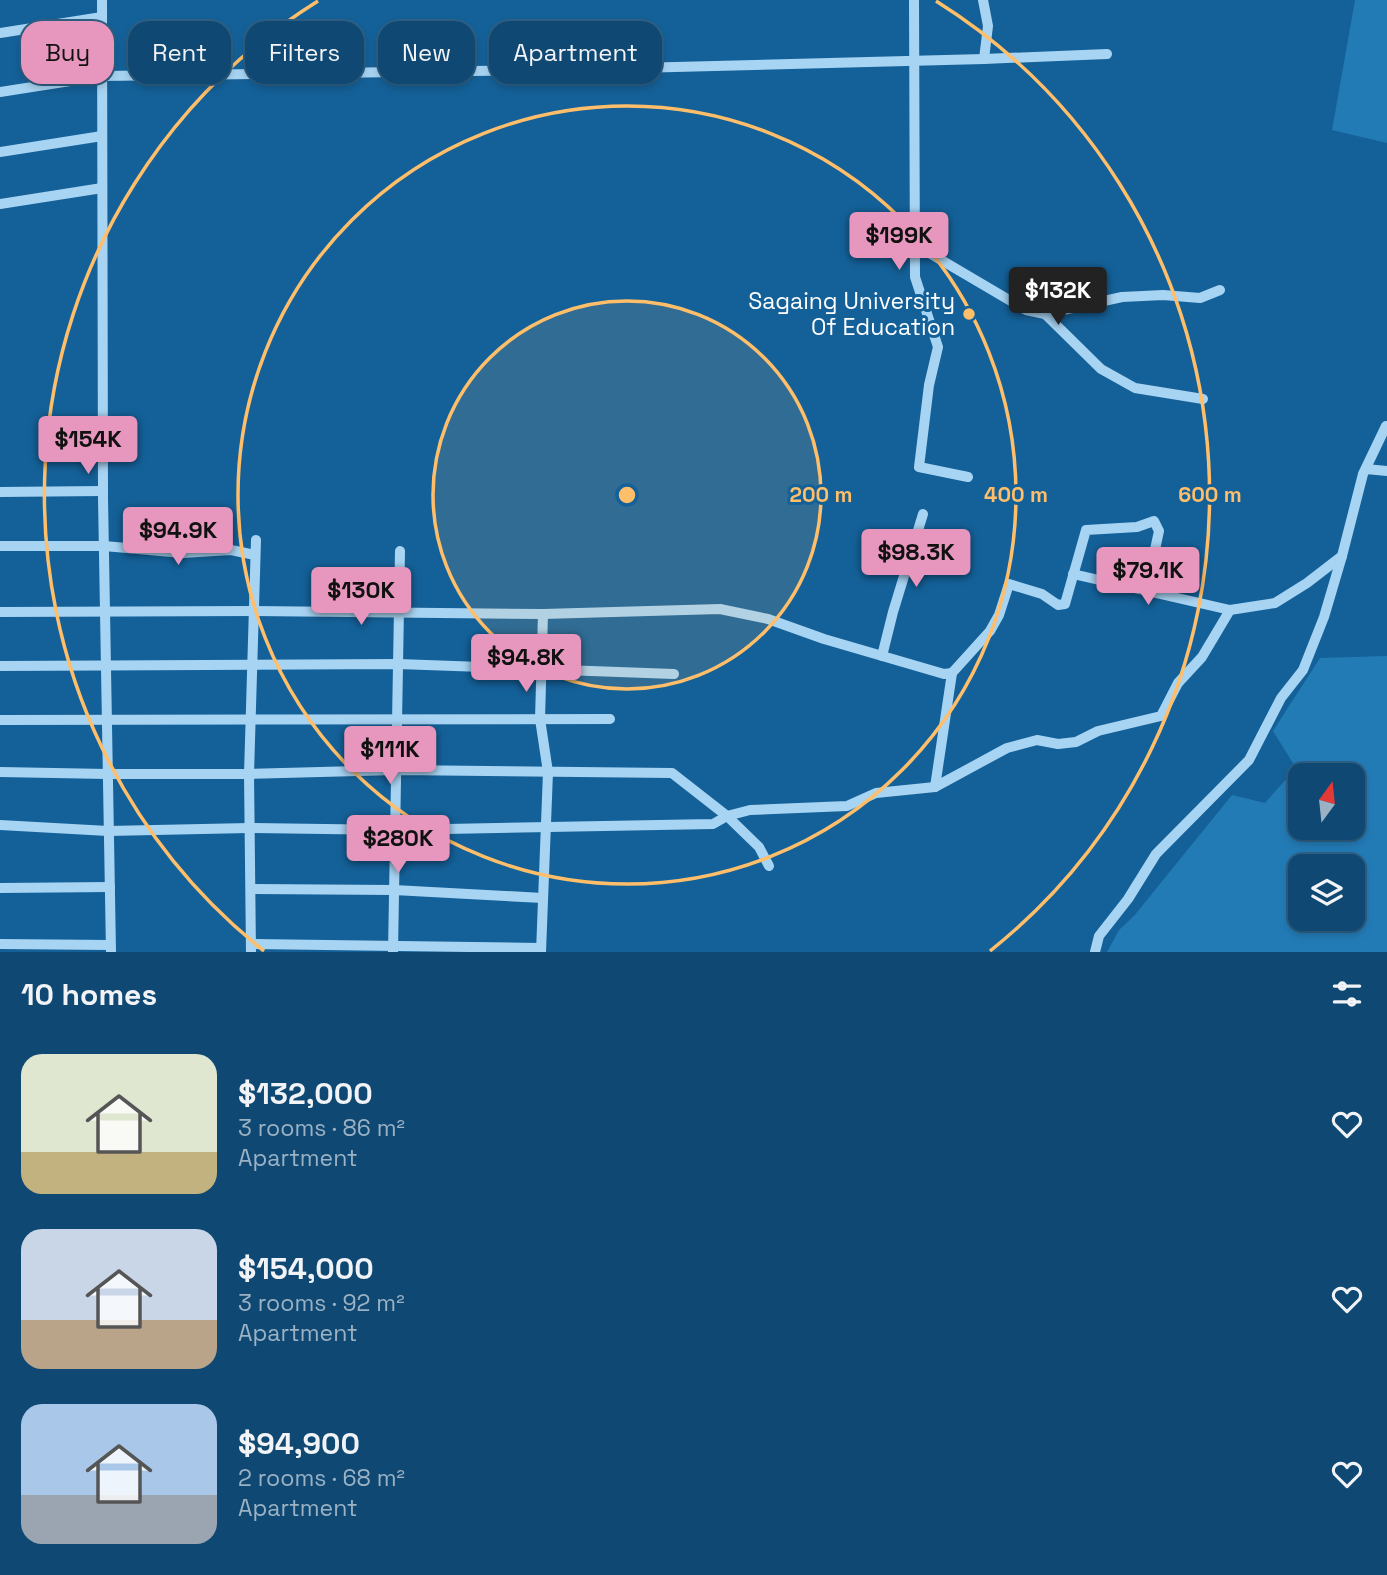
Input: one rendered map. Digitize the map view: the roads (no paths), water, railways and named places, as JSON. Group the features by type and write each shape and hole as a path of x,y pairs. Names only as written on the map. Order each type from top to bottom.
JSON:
{"street":[{"path":"102,0 102,21"},
{"path":"914,0 915,277 937,347 929,385 919,467 968,477"},
{"path":"983,0 988,26 984,59"},
{"path":"0,33 102,17"},
{"path":"114,76 557,70 1107,54"},
{"path":"0,92 51,84"},
{"path":"0,944 111,949 103,491 102,84"},
{"path":"0,152 102,136"},
{"path":"0,204 102,188"},
{"path":"914,244 1026,310 1045,314 1122,297 1163,295 1200,298 1220,290"},
{"path":"1045,314 1101,369 1135,388 1203,399"},
{"path":"1095,952 1099,936 1128,899 1156,854 1249,760 1282,698 1303,670 1324,617 1366,469 1387,426"},
{"path":"1366,469 1387,471"},
{"path":"0,492 103,491"},
{"path":"882,656 923,514"},
{"path":"935,787 952,673 990,631 999,615 1009,584 1042,594 1058,605 1065,604 1086,530 1137,527 1154,521 1159,531 1146,591"},
{"path":"256,540 249,774 251,948 541,950 548,772 540,719 543,614"},
{"path":"0,546 231,551 255,555"},
{"path":"393,949 400,551"},
{"path":"1073,575 1230,610 1275,603 1342,556"},
{"path":"0,612 543,614 720,609 768,619 882,656 944,674 952,673"},
{"path":"0,825 108,831 249,828 395,830 713,824 727,816 750,810 847,806 876,793 935,787 1007,748 1037,740 1058,744 1076,742 1098,731 1161,716 1178,683 1202,657 1230,610"},
{"path":"0,666 398,664 674,674"},
{"path":"0,720 610,719"},
{"path":"0,772 249,774 396,770 672,773 727,816 760,847 769,866"},
{"path":"0,888 110,887"},
{"path":"252,889 394,890 543,898"}],"place":[{"name":"Sagaing University Of Education","path":"969,314"}]}
